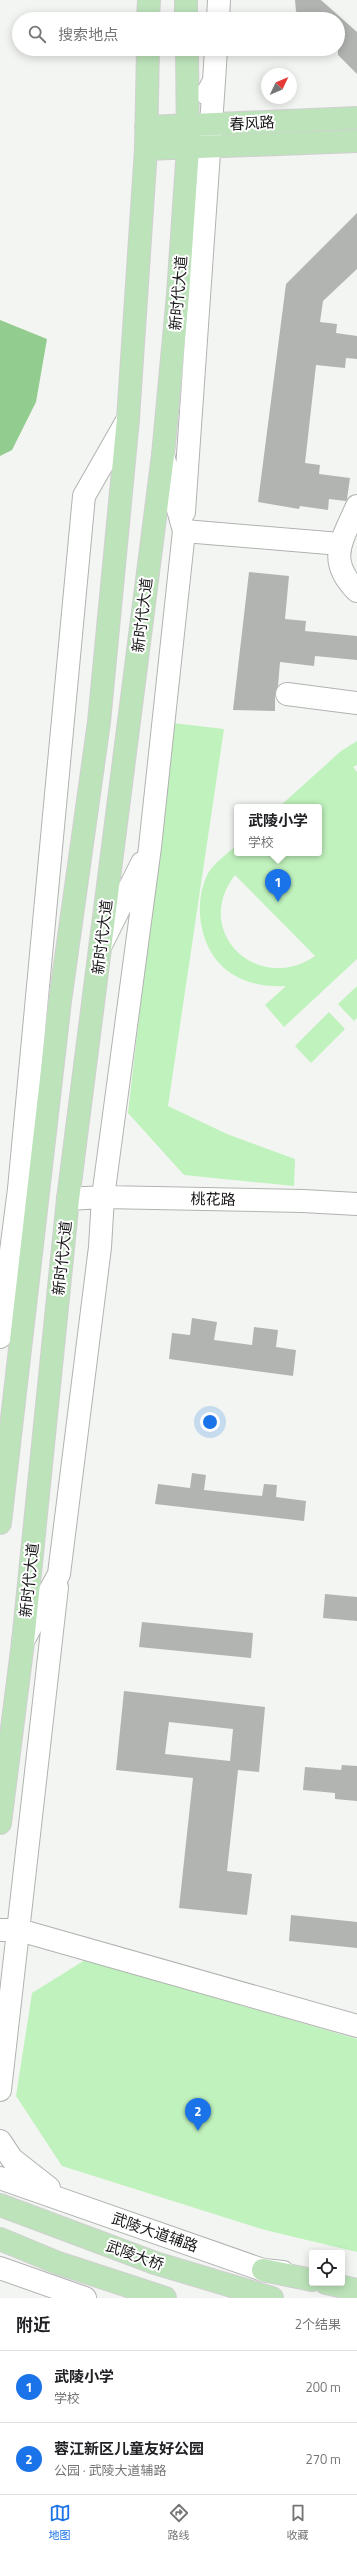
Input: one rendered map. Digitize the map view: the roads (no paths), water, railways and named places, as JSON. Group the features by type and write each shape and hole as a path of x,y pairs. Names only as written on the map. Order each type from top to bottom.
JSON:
{"main road":[{"path":"148,12 149,0"},
{"path":"186,0 186,12"},
{"name":"新时代大道","path":"0,1523 60,1001 99,722 128,419 146,149 148,56"},
{"name":"新时代大道","path":"0,1823 23,1642 68,1199 163,455 178,294 199,148 188,126 187,56"},
{"name":"春风路","path":"146,127 357,118"},
{"name":"春风路","path":"146,149 357,142"},
{"name":"武陵大桥","path":"0,2205 155,2263 272,2298"},
{"name":"武陵大桥","path":"0,2239 58,2263 165,2298"},
{"path":"262,2270 309,2279"},
{"path":"339,2286 357,2290"}],"street":[{"path":"218,12 219,0"},
{"path":"0,2090 9,1930 59,1574 100,1247 103,1196 150,847 184,529 199,148 211,125 216,56"},
{"path":"188,126 214,81"},
{"path":"0,1337 19,1189 84,496 128,419"},
{"path":"163,455 184,529"},
{"path":"357,506 340,544 338,564 348,582 357,591"},
{"path":"184,529 340,544"},
{"path":"287,694 357,703"},
{"path":"101,944 150,847"},
{"name":"桃花路","path":"68,1199 103,1196 303,1201 357,1204"},
{"path":"23,1642 59,1574"},
{"path":"9,1930 357,2026"},
{"path":"0,2141 12,2159 31,2176 59,2195 83,2207"},
{"name":"武陵大道辅路","path":"0,2178 262,2270 309,2274"},
{"path":"0,2268 85,2298"},
{"path":"0,2277 32,2280"},
{"path":"345,2277 357,2278"}],"place":[{"name":"武陵小学","path":"278,902"},
{"name":"蓉江新区儿童友好公园","path":"198,2131"}]}
